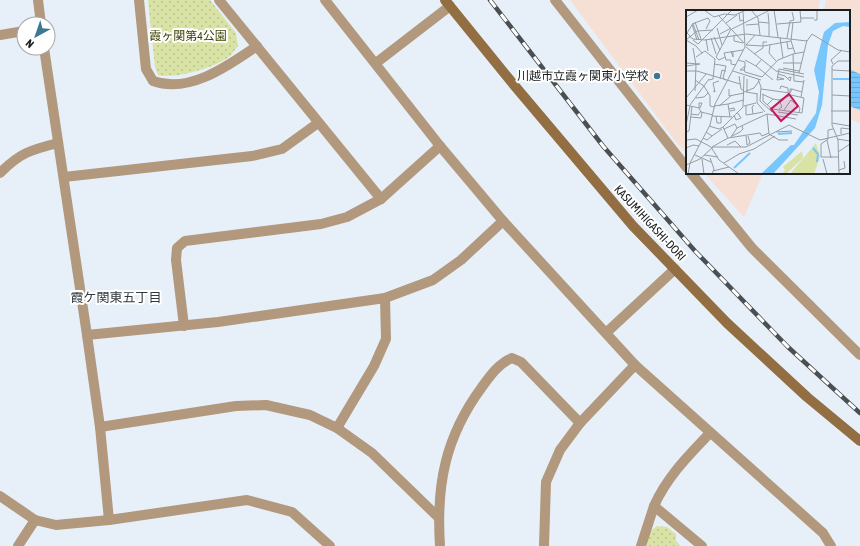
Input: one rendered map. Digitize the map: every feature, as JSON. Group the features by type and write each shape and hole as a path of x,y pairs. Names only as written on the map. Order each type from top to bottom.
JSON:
{"street":[{"path":"38,0 40,16"},
{"path":"139,0 146,69 153,81 164,85 197,80 220,71 256,46"},
{"path":"219,0 380,199"},
{"path":"325,0 440,146 502,221 607,332 635,365 823,533 831,546"},
{"path":"555,0 686,167"},
{"path":"376,63 448,3"},
{"name":"KASUMIHIGASHI-DORI","path":"448,3 514,85 623,214 675,269 750,344 807,397 860,441"},
{"path":"0,36 16,33"},
{"path":"45,56 100,427 109,520"},
{"path":"64,177 252,156 282,149 318,123"},
{"path":"0,173 13,161 25,153 58,143"},
{"path":"184,326 176,260 177,248 185,241 321,224 347,217 380,199 440,146"},
{"path":"692,174 752,248 860,355"},
{"path":"87,335 184,326 385,298 433,280 461,260 502,221"},
{"path":"607,332 675,269"},
{"path":"337,428 374,366 386,339 385,298"},
{"path":"440,546 438,517 449,446 473,400 504,362 512,358 521,362 580,423"},
{"path":"544,546 546,482 560,450 580,423 635,365"},
{"path":"100,427 236,406 266,406 310,415 337,428 372,453 438,517"},
{"path":"641,546 654,506 661,490 675,470 710,433"},
{"path":"0,496 35,520 56,525 109,520 247,500 292,512 330,546"},
{"path":"654,506 702,546"},
{"path":"18,546 35,520"}],"shaded area":[{"name":"川越市立霞ヶ関東小学校","path":"570,0 820,0 818,10 686,10 686,153 676,142"},
{"path":"826,0 860,0 860,123 850,119 850,10 824,10"},
{"path":"705,174 763,174 744,217"}],"green space":[{"name":"霞ヶ関第4公園","path":"148,0 210,0 236,33 238,46 230,56 215,65 185,74 166,76 158,75 155,67"},
{"path":"657,526 667,527 676,534 676,541 681,546 647,546 648,533"}],"water":[{"path":"850,69 860,74 860,110 850,106"}],"railway":[{"path":"490,0 603,146 695,251 788,347 860,413"}],"place":[{"name":"川越市立霞ヶ関東小学校","path":"657,76"}],"district":[{"name":"霞ケ関東五丁目","path":"116,297"}]}
